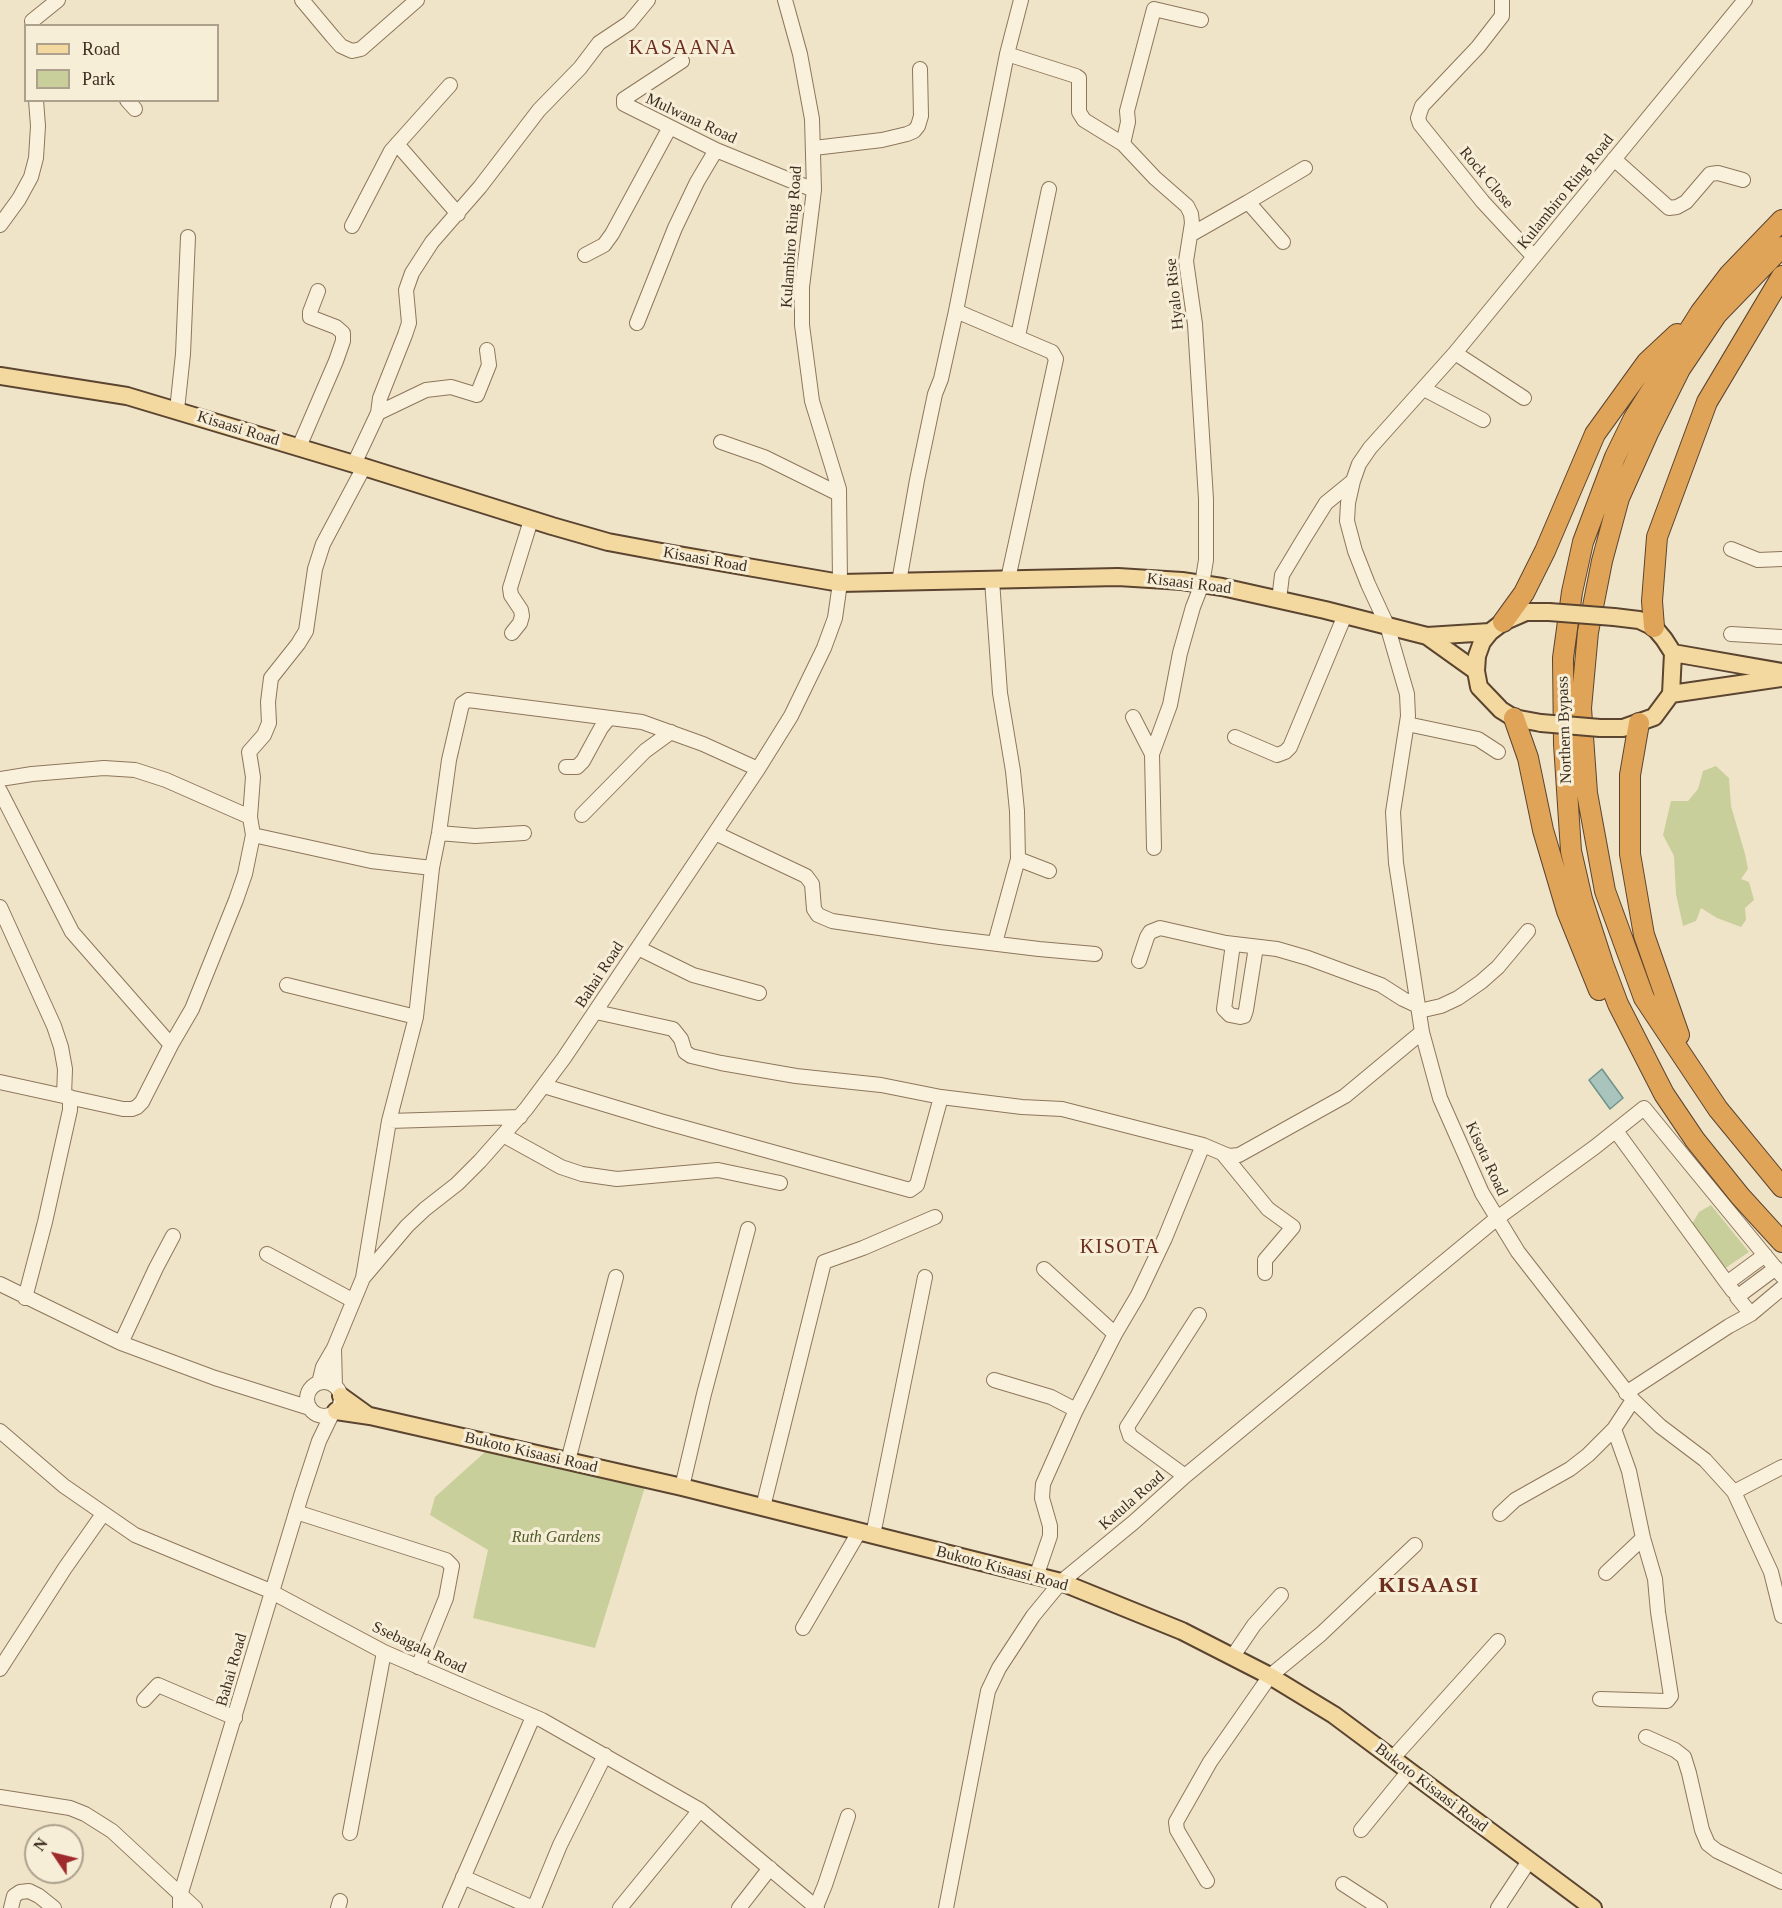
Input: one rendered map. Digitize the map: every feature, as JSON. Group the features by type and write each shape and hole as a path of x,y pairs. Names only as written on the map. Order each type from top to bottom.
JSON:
{"highway":[{"name":"Northern Bypass","path":"1782,220 1729,275 1700,313 1654,382 1634,418 1615,457 1583,542 1572,591 1563,658 1564,744 1571,851 1580,890 1603,964 1618,1004 1664,1094 1695,1140 1740,1196 1782,1242"},
{"name":"Northern Bypass","path":"1782,247 1717,314 1680,369 1648,431 1619,498 1602,561 1588,632 1581,708 1587,793 1605,891 1644,998 1718,1109 1782,1187"},
{"path":"1654,627 1652,601 1657,537 1707,402 1782,276"},
{"path":"1497,627 1524,592 1545,551 1595,434 1647,362 1700,313"},
{"path":"1514,718 1528,758 1543,831 1566,911 1597,985 1628,1048 1664,1094"},
{"path":"1639,723 1630,775 1630,854 1644,936 1675,1027 1718,1109"}],"main road":[{"name":"Kisaasi Road","path":"0,376 127,396 608,542 840,583 1118,577 1202,584 1345,615 1427,636"},
{"path":"1526,612 1639,620 1654,627 1672,653 1671,694 1654,717 1623,728 1541,723 1514,718 1488,699 1479,687 1476,671 1482,642 1497,627 1526,612"},
{"path":"1427,636 1497,627"},
{"path":"1427,636 1476,671"},
{"path":"1672,653 1782,672"},
{"path":"1671,694 1782,678"},
{"name":"Bukoto Kisaasi Road","path":"336,1402 370,1416 681,1487 1037,1574 1061,1582 1182,1631 1270,1676 1334,1715 1593,1908"}],"street":[{"path":"33,24 32,21 58,0"},
{"path":"302,0 341,46 352,51 361,49 417,0"},
{"path":"0,1082 123,1109 132,1109 142,1102 192,1009 244,874 253,835 250,817 253,777 249,752 264,735 269,723 268,702 271,678 306,631 318,561 359,465 378,413 380,398 409,323 406,290 412,273 432,242 480,187 539,110 580,68 599,43 629,23 648,0"},
{"name":"Kulambiro Ring Road","path":"784,0 800,54 812,119 814,190 802,286 802,325 812,401 824,445 837,479 840,583"},
{"path":"899,582 926,437 956,311 1007,54 1021,0"},
{"name":"Rock Close","path":"1502,0 1502,16 1478,46 1422,106 1418,118 1420,124 1476,193 1534,257"},
{"name":"Kulambiro Ring Road","path":"1353,480 1359,464 1370,448 1455,353 1744,0"},
{"path":"1123,144 1128,122 1127,111 1154,9 1201,20"},
{"name":"Hyalo Rise","path":"1007,54 1076,75 1081,82 1081,117 1123,144 1186,206 1191,214 1192,223 1186,261 1195,324 1206,499 1206,560 1202,584 1180,653 1170,705 1152,754"},
{"name":"Mulwana Road","path":"682,61 637,89 624,99 624,102 630,108 716,150 814,190"},
{"path":"814,148 882,140 914,131 921,116 920,69"},
{"path":"352,226 388,156 450,85"},
{"path":"0,225 19,199 31,177 36,159 38,126 36,102"},
{"path":"585,255 604,245 612,234 670,127"},
{"path":"397,144 458,214"},
{"path":"637,323 675,228 697,182 716,150"},
{"path":"1614,159 1669,208 1686,202 1710,174 1718,173 1743,180"},
{"path":"1190,235 1305,168"},
{"path":"1018,336 1049,189"},
{"path":"1248,202 1283,242"},
{"path":"177,410 183,354 188,237"},
{"path":"298,447 343,341 343,333 336,327 310,317 318,291"},
{"path":"956,311 1052,352 1056,359 1024,501 1000,580 1000,693 1016,801 1018,859 995,943"},
{"path":"378,413 426,390 451,387 477,395 489,365 487,350"},
{"path":"1455,353 1524,398"},
{"path":"1424,389 1483,420"},
{"path":"721,442 764,457 839,494"},
{"path":"1279,600 1282,575 1303,540 1326,503 1353,480"},
{"name":"Kisota Road","path":"1353,480 1347,520 1364,573 1387,625 1407,694 1407,724 1393,812 1396,863 1422,1032 1440,1098 1482,1193 1496,1220 1518,1252 1629,1397 1660,1426 1705,1460 1734,1492 1777,1571 1782,1616"},
{"path":"512,633 520,623 522,616 521,610 511,595 510,588 531,520"},
{"path":"1731,549 1758,560 1782,559"},
{"name":"Bahai Road","path":"319,1441 308,1396 315,1387 334,1348 363,1278 407,1226 457,1184 519,1117 597,1012 791,716 824,648 835,618 840,583"},
{"path":"1235,737 1278,754 1290,747 1345,615"},
{"path":"1731,634 1782,637"},
{"path":"363,1278 389,1121 416,1017 432,868 449,760 459,710 465,701 642,722 703,744 758,769"},
{"path":"1133,717 1152,754 1154,848"},
{"path":"566,767 577,767 583,761 609,718"},
{"path":"1407,724 1478,739 1498,752"},
{"path":"582,815 645,751 671,732"},
{"path":"0,779 98,769 135,770 166,780 250,817"},
{"path":"0,791 72,932 171,1045"},
{"path":"439,833 475,836 524,833"},
{"path":"715,833 806,876 812,884 814,909 825,919 940,937 1095,954"},
{"path":"253,835 371,861 432,868"},
{"path":"1018,859 1049,871"},
{"path":"0,907 62,1047 70,1110 25,1298"},
{"path":"1139,962 1147,937 1156,928 1160,928 1233,944 1277,949 1331,965 1381,984 1418,1008 1441,1006 1458,998 1481,982 1498,967 1528,931"},
{"path":"1233,944 1224,1009 1230,1015 1240,1017 1244,1016 1246,1010 1256,947"},
{"path":"638,948 693,975 759,993"},
{"path":"287,985 416,1017"},
{"path":"597,1012 673,1029 681,1039 686,1052 691,1056 711,1061 796,1076 888,1086 941,1097 1022,1107 1062,1109 1203,1145 1229,1156 1239,1155 1345,1096 1422,1032"},
{"path":"544,1086 660,1121 910,1190 917,1185 941,1097"},
{"name":"Katula Road","path":"946,1908 988,1691 1006,1655 1033,1616 1061,1582 1134,1522 1185,1476 1496,1220 1644,1108 1765,1255"},
{"path":"389,1121 519,1117"},
{"path":"1616,1131 1751,1314"},
{"path":"503,1135 561,1167 582,1174 617,1179 718,1170 780,1183"},
{"path":"1037,1574 1050,1536 1050,1526 1042,1495 1043,1484 1076,1410 1138,1295 1165,1238 1203,1145"},
{"path":"1223,1154 1268,1209 1293,1227 1265,1260 1265,1273"},
{"path":"763,1507 824,1262 863,1248 935,1216"},
{"path":"681,1487 748,1229"},
{"path":"121,1343 173,1236"},
{"path":"267,1254 352,1300"},
{"path":"1727,1283 1765,1255 1779,1272 1737,1297"},
{"path":"1044,1269 1115,1334"},
{"path":"568,1461 616,1277"},
{"path":"803,1628 866,1533 925,1277"},
{"path":"0,1284 121,1343 214,1378 280,1398 320,1415 336,1402 325,1382 280,1398"},
{"path":"1500,1514 1515,1500 1570,1469 1588,1455 1614,1429 1629,1397 1729,1326 1751,1314 1782,1288"},
{"path":"1185,1476 1130,1436 1127,1427 1199,1315"},
{"name":"Bahai Road","path":"180,1902 296,1512 319,1441 336,1402 334,1348"},
{"path":"994,1380 1051,1397 1076,1410"},
{"path":"1600,1699 1667,1701 1671,1696 1655,1579 1643,1538 1629,1471 1614,1429"},
{"name":"Ssebagala Road","path":"0,1431 49,1474 103,1514 149,1542 272,1592 384,1652 533,1717 605,1755 700,1810 817,1907"},
{"path":"1734,1492 1782,1467"},
{"path":"296,1512 446,1560 452,1566 446,1598 418,1667"},
{"path":"0,1669 103,1514"},
{"path":"1606,1573 1643,1538"},
{"path":"1207,1881 1177,1830 1176,1822 1210,1762 1270,1676 1321,1634 1415,1545"},
{"path":"1233,1656 1254,1625 1281,1595"},
{"path":"1392,1759 1498,1641"},
{"path":"350,1833 384,1652"},
{"path":"144,1700 158,1684 235,1718"},
{"path":"450,1908 533,1717"},
{"path":"1646,1737 1675,1750 1684,1757 1702,1830 1708,1844 1717,1851 1782,1881"},
{"path":"463,1877 533,1908 560,1845 605,1755"},
{"path":"1361,1830 1409,1771"},
{"path":"0,1797 70,1808 85,1814 112,1831 180,1902 195,1908"},
{"path":"620,1908 700,1810"},
{"path":"817,1907 848,1816"},
{"path":"1498,1908 1528,1861"},
{"path":"739,1908 770,1868"},
{"path":"1343,1884 1380,1908"},
{"path":"11,1908 14,1896 28,1891 39,1896 54,1908"}],"green space":[{"path":"1716,766 1729,778 1731,806 1748,869 1741,879 1749,882 1754,900 1745,908 1746,920 1741,927 1717,918 1701,908 1696,921 1683,926 1676,894 1674,856 1663,835 1671,801 1688,801 1698,789 1703,771"},
{"path":"1711,1205 1749,1252 1724,1269 1692,1224 1699,1212"},
{"name":"Ruth Gardens","path":"485,1452 645,1487 595,1648 473,1618 488,1550 430,1515 435,1497"}],"water":[{"path":"1602,1069 1623,1098 1610,1109 1589,1080"}],"district":[{"name":"KASAANA","path":"683,49"},
{"name":"KISOTA","path":"1120,1248"},
{"name":"KISAASI","path":"1429,1586"}]}
